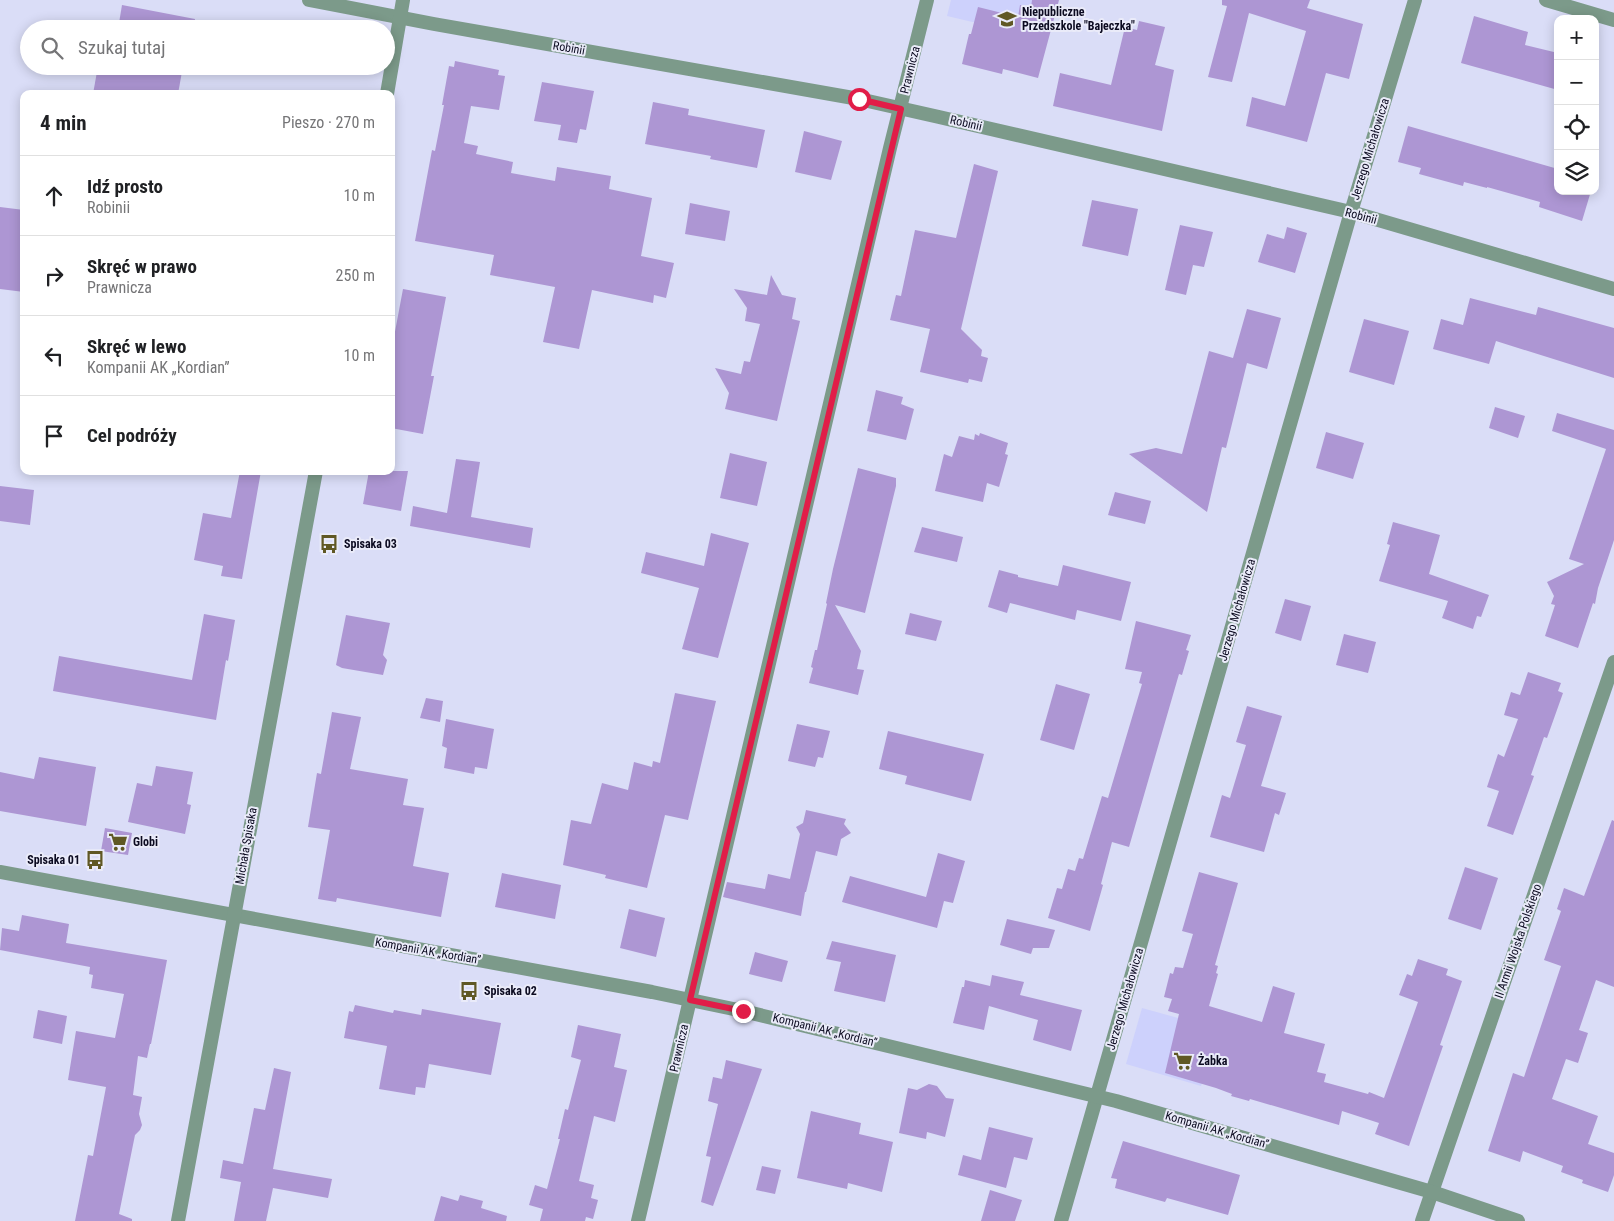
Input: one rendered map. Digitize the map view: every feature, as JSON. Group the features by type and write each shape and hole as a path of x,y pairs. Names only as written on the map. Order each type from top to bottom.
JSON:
{"street":[{"name":"Robinii","path":"309,0 400,18 859,99 1351,212 1614,289"},
{"path":"395,47 403,0"},
{"name":"Prawnicza","path":"638,1221 927,0"},
{"name":"Jerzego Michałowicza","path":"1062,1221 1351,212 1415,0"},
{"path":"1546,0 1614,20"},
{"path":"388,90 390,75"},
{"name":"Michała Spisaka","path":"178,1221 315,475"},
{"name":"II Armii Wojska Polskiego","path":"1422,1221 1614,662"},
{"name":"Kompanii AK „Kordian”","path":"0,872 690,1000 1097,1096 1432,1192 1518,1221"}],"shaded area":[{"name":"Niepubliczne Przedszkole \"Bajeczka\"","path":"951,0 1059,0 1048,40 947,16"},
{"path":"1142,1008 1218,1029 1201,1086 1126,1064"}],"building":[{"path":"1032,0 1059,0 1038,78 1003,69 1002,74 962,64 978,7 1018,17 1020,5 1031,8"},
{"path":"1222,0 1310,0 1307,8 1363,24 1349,79 1326,73 1307,142 1246,126 1252,97 1285,106 1306,31 1249,13 1232,82 1208,77 1227,6 1222,5"},
{"path":"122,5 195,19 195,20 120,20"},
{"path":"1474,16 1528,32 1525,45 1554,52 1554,89 1461,63"},
{"path":"1139,21 1165,27 1155,65 1174,70 1162,131 1053,106 1060,73 1111,85 1125,27 1137,30"},
{"path":"455,61 499,70 498,75 505,76 499,110 471,106 464,143 478,146 476,154 513,162 511,173 555,181 557,167 611,176 609,189 652,198 641,256 674,263 666,298 654,295 653,303 592,290 579,349 543,342 555,287 490,275 494,255 415,241 432,150 435,151 444,105 442,105 449,66 454,67"},
{"path":"96,75 181,75 179,90 94,90"},
{"path":"542,82 594,91 586,130 580,129 577,143 558,140 561,125 534,121"},
{"path":"653,102 689,109 688,115 765,130 757,168 710,159 711,156 645,144"},
{"path":"1408,126 1554,168 1554,195 1590,195 1582,221 1539,207 1540,202 1487,187 1464,182 1463,186 1419,174 1421,168 1398,162"},
{"path":"804,131 842,141 831,180 795,172"},
{"path":"974,164 998,171 961,329 982,350 981,356 988,358 982,382 969,379 968,383 920,372 930,329 890,320 896,295 901,296 915,230 956,238"},
{"path":"1092,200 1138,209 1128,256 1082,246"},
{"path":"690,203 730,211 725,241 685,234"},
{"path":"0,207 20,210 20,292 0,289"},
{"path":"1180,225 1213,232 1204,267 1193,265 1186,295 1165,290"},
{"path":"1287,227 1307,233 1295,273 1258,262 1267,234 1284,239"},
{"path":"771,275 782,295 796,298 792,319 800,321 777,421 725,409 729,393 715,368 741,374 744,361 750,362 760,324 745,321 747,308 734,289 767,295"},
{"path":"403,289 446,297 431,376 434,376 423,434 395,429 395,332"},
{"path":"1470,298 1536,315 1538,307 1614,328 1614,378 1496,341 1489,364 1433,349 1441,319 1463,325"},
{"path":"1247,309 1281,318 1267,369 1247,363 1226,448 1222,447 1207,512 1129,454 1156,448 1182,454 1209,351 1233,358"},
{"path":"1364,319 1409,331 1394,385 1349,372"},
{"path":"876,390 903,397 901,404 914,409 906,440 867,431"},
{"path":"1495,407 1525,416 1518,438 1489,428"},
{"path":"1557,413 1614,430 1614,540 1598,588 1595,604 1593,603 1578,648 1545,636 1555,605 1551,604 1554,596 1547,582 1584,564 1569,559 1606,449 1552,431"},
{"path":"1326,432 1364,443 1353,479 1316,468"},
{"path":"980,433 1008,443 1005,454 1008,455 999,487 987,483 983,502 935,491 944,454 952,457 959,436 974,440 975,434 979,436"},
{"path":"730,453 767,462 757,506 720,498"},
{"path":"456,459 480,462 471,517 533,528 530,548 410,526 413,506 447,513"},
{"path":"858,468 896,478 896,486 865,613 835,605 861,651 857,669 864,670 858,695 809,683 833,569"},
{"path":"395,471 408,471 401,511 363,504 368,475 395,475"},
{"path":"239,475 260,475 242,579 221,576 223,566 194,560 203,513 231,518"},
{"path":"0,486 34,490 30,525 0,521"},
{"path":"1115,492 1151,501 1145,524 1108,515"},
{"path":"1393,522 1440,535 1429,574 1489,595 1481,617 1477,616 1473,629 1442,618 1448,601 1379,581 1390,545 1387,544"},
{"path":"922,527 963,537 957,562 914,552"},
{"path":"711,533 749,543 718,658 682,649 699,588 641,573 646,552 704,566"},
{"path":"1063,565 1131,582 1121,621 1077,610 1075,620 1010,603 1007,613 988,607 999,570 1018,575 1018,577 1058,586"},
{"path":"1285,599 1311,606 1301,641 1275,633"},
{"path":"910,613 942,621 936,641 905,634"},
{"path":"204,614 235,620 216,720 53,691 59,656 192,680"},
{"path":"346,615 390,623 383,655 387,660 383,675 342,668 336,665"},
{"path":"1136,621 1191,635 1186,650 1189,651 1182,675 1179,674 1129,847 1112,842 1101,884 1103,885 1090,931 1048,918 1057,888 1062,889 1068,869 1075,871 1079,858 1083,859 1102,796 1108,798 1142,684 1139,683 1142,672 1125,669"},
{"path":"1344,634 1376,642 1368,673 1336,665"},
{"path":"1528,672 1561,683 1558,691 1563,693 1547,738 1544,737 1531,775 1534,776 1513,835 1487,826 1499,791 1487,787 1498,754 1504,757 1518,719 1504,715 1511,692 1520,695"},
{"path":"1056,684 1090,694 1074,750 1040,740"},
{"path":"675,693 716,701 688,820 665,815 647,888 605,878 606,875 563,865 571,820 591,824 602,783 628,790 634,762 652,767 653,761 660,763"},
{"path":"426,698 443,701 440,722 420,718"},
{"path":"1247,706 1282,716 1261,786 1286,793 1279,815 1275,813 1264,852 1210,837 1222,795 1230,798 1246,745 1236,742"},
{"path":"332,712 361,717 350,769 408,779 403,805 424,808 413,866 449,873 441,917 337,898 336,902 318,899 330,830 308,827 317,773 321,774"},
{"path":"446,719 494,729 487,769 475,767 474,774 444,768 447,748 442,746"},
{"path":"797,724 830,731 823,758 818,757 815,767 788,761"},
{"path":"888,731 984,754 971,801 905,784 907,776 879,769"},
{"path":"39,757 96,767 86,826 0,811 0,772 34,779"},
{"path":"156,766 193,772 187,804 191,805 185,834 128,822 137,783 152,786"},
{"path":"806,810 846,819 844,824 851,833 841,839 837,856 816,851 801,916 723,897 727,882 765,889 768,874 790,879 800,834 796,827 803,823"},
{"path":"1612,820 1614,821 1614,987 1596,980 1579,1030 1588,1033 1578,1063 1566,1059 1552,1099 1598,1116 1588,1144 1614,1153 1614,1175 1608,1192 1582,1183 1583,1180 1561,1172 1563,1166 1523,1151 1520,1162 1488,1151 1513,1073 1524,1077 1561,966 1544,960 1561,911 1557,909 1564,888 1584,896"},
{"path":"105,828 132,833 128,855 101,851"},
{"path":"938,853 965,861 953,903 944,901 937,928 842,902 850,876 926,897"},
{"path":"1465,867 1498,878 1481,930 1448,919"},
{"path":"1199,872 1238,883 1215,965 1218,966 1216,973 1218,974 1209,1006 1262,1022 1273,986 1295,993 1284,1033 1325,1044 1317,1072 1326,1074 1324,1082 1368,1094 1369,1092 1384,1098 1418,1002 1399,995 1407,974 1412,976 1418,959 1448,969 1446,975 1462,981 1440,1045 1443,1046 1409,1146 1375,1134 1379,1123 1342,1111 1339,1125 1250,1099 1249,1101 1231,1096 1232,1094 1216,1088 1165,1073 1179,1014 1168,1011 1172,999 1164,997 1170,973 1173,974 1175,967 1183,968 1193,934 1182,931"},
{"path":"502,873 561,885 555,919 495,907"},
{"path":"629,909 665,918 656,957 620,948"},
{"path":"22,915 69,924 66,943 167,960 147,1058 138,1056 133,1095 142,1097 139,1114 142,1125 135,1135 119,1214 132,1219 132,1221 75,1221 88,1155 93,1156 106,1087 68,1080 76,1031 115,1038 124,994 91,988 93,975 89,974 90,967 0,950 2,928 19,931"},
{"path":"1007,919 1055,930 1049,948 1033,948 1031,954 1000,945"},
{"path":"832,941 896,955 885,1002 834,991 841,962 826,959"},
{"path":"755,952 788,961 782,982 749,974"},
{"path":"992,975 1024,982 1020,995 1082,1010 1071,1051 1033,1040 1038,1020 989,1006 984,1030 953,1023 965,980 990,986"},
{"path":"355,1005 393,1013 394,1010 421,1015 422,1009 501,1023 491,1075 429,1064 425,1088 416,1087 415,1095 379,1089 387,1046 344,1038 349,1011 353,1012"},
{"path":"38,1010 67,1016 62,1044 33,1038"},
{"path":"578,1025 621,1034 614,1067 627,1070 615,1122 594,1116 579,1181 594,1185 591,1198 598,1200 593,1219 586,1217 585,1221 540,1221 543,1209 529,1205 535,1185 547,1189 560,1139 558,1139 565,1109 568,1110 581,1060 571,1057"},
{"path":"726,1060 762,1069 713,1206 701,1202 711,1157 706,1156 718,1104 708,1101 713,1077 722,1079"},
{"path":"274,1068 291,1072 273,1169 332,1179 328,1198 273,1188 266,1221 234,1221 241,1182 220,1178 223,1160 243,1164 254,1108 265,1110"},
{"path":"929,1084 937,1086 946,1098 954,1099 945,1137 927,1132 926,1139 899,1133 908,1088 917,1090"},
{"path":"811,1111 861,1123 859,1134 893,1142 882,1192 848,1183 847,1189 797,1178"},
{"path":"989,1127 1033,1138 1027,1160 1014,1157 1006,1188 958,1175 963,1155 981,1160"},
{"path":"1123,1141 1240,1175 1228,1215 1167,1198 1165,1202 1115,1188 1117,1179 1111,1178"},
{"path":"762,1166 781,1170 775,1194 756,1190"},
{"path":"990,1190 1022,1200 1015,1221 981,1221"},
{"path":"460,1195 483,1201 481,1208 507,1216 506,1221 434,1221 441,1196 458,1201"}],"place":[{"name":"Niepubliczne Przedszkole \"Bajeczka\"","path":"1007,19"},
{"name":"Spisaka 03","path":"329,544"},
{"name":"Globi","path":"118,842"},
{"name":"Spisaka 01","path":"95,860"},
{"name":"Spisaka 02","path":"469,991"},
{"name":"Żabka","path":"1183,1061"}],"route":[{"path":"743,1011 690,1000 890,148 901,109 859,99"}]}
